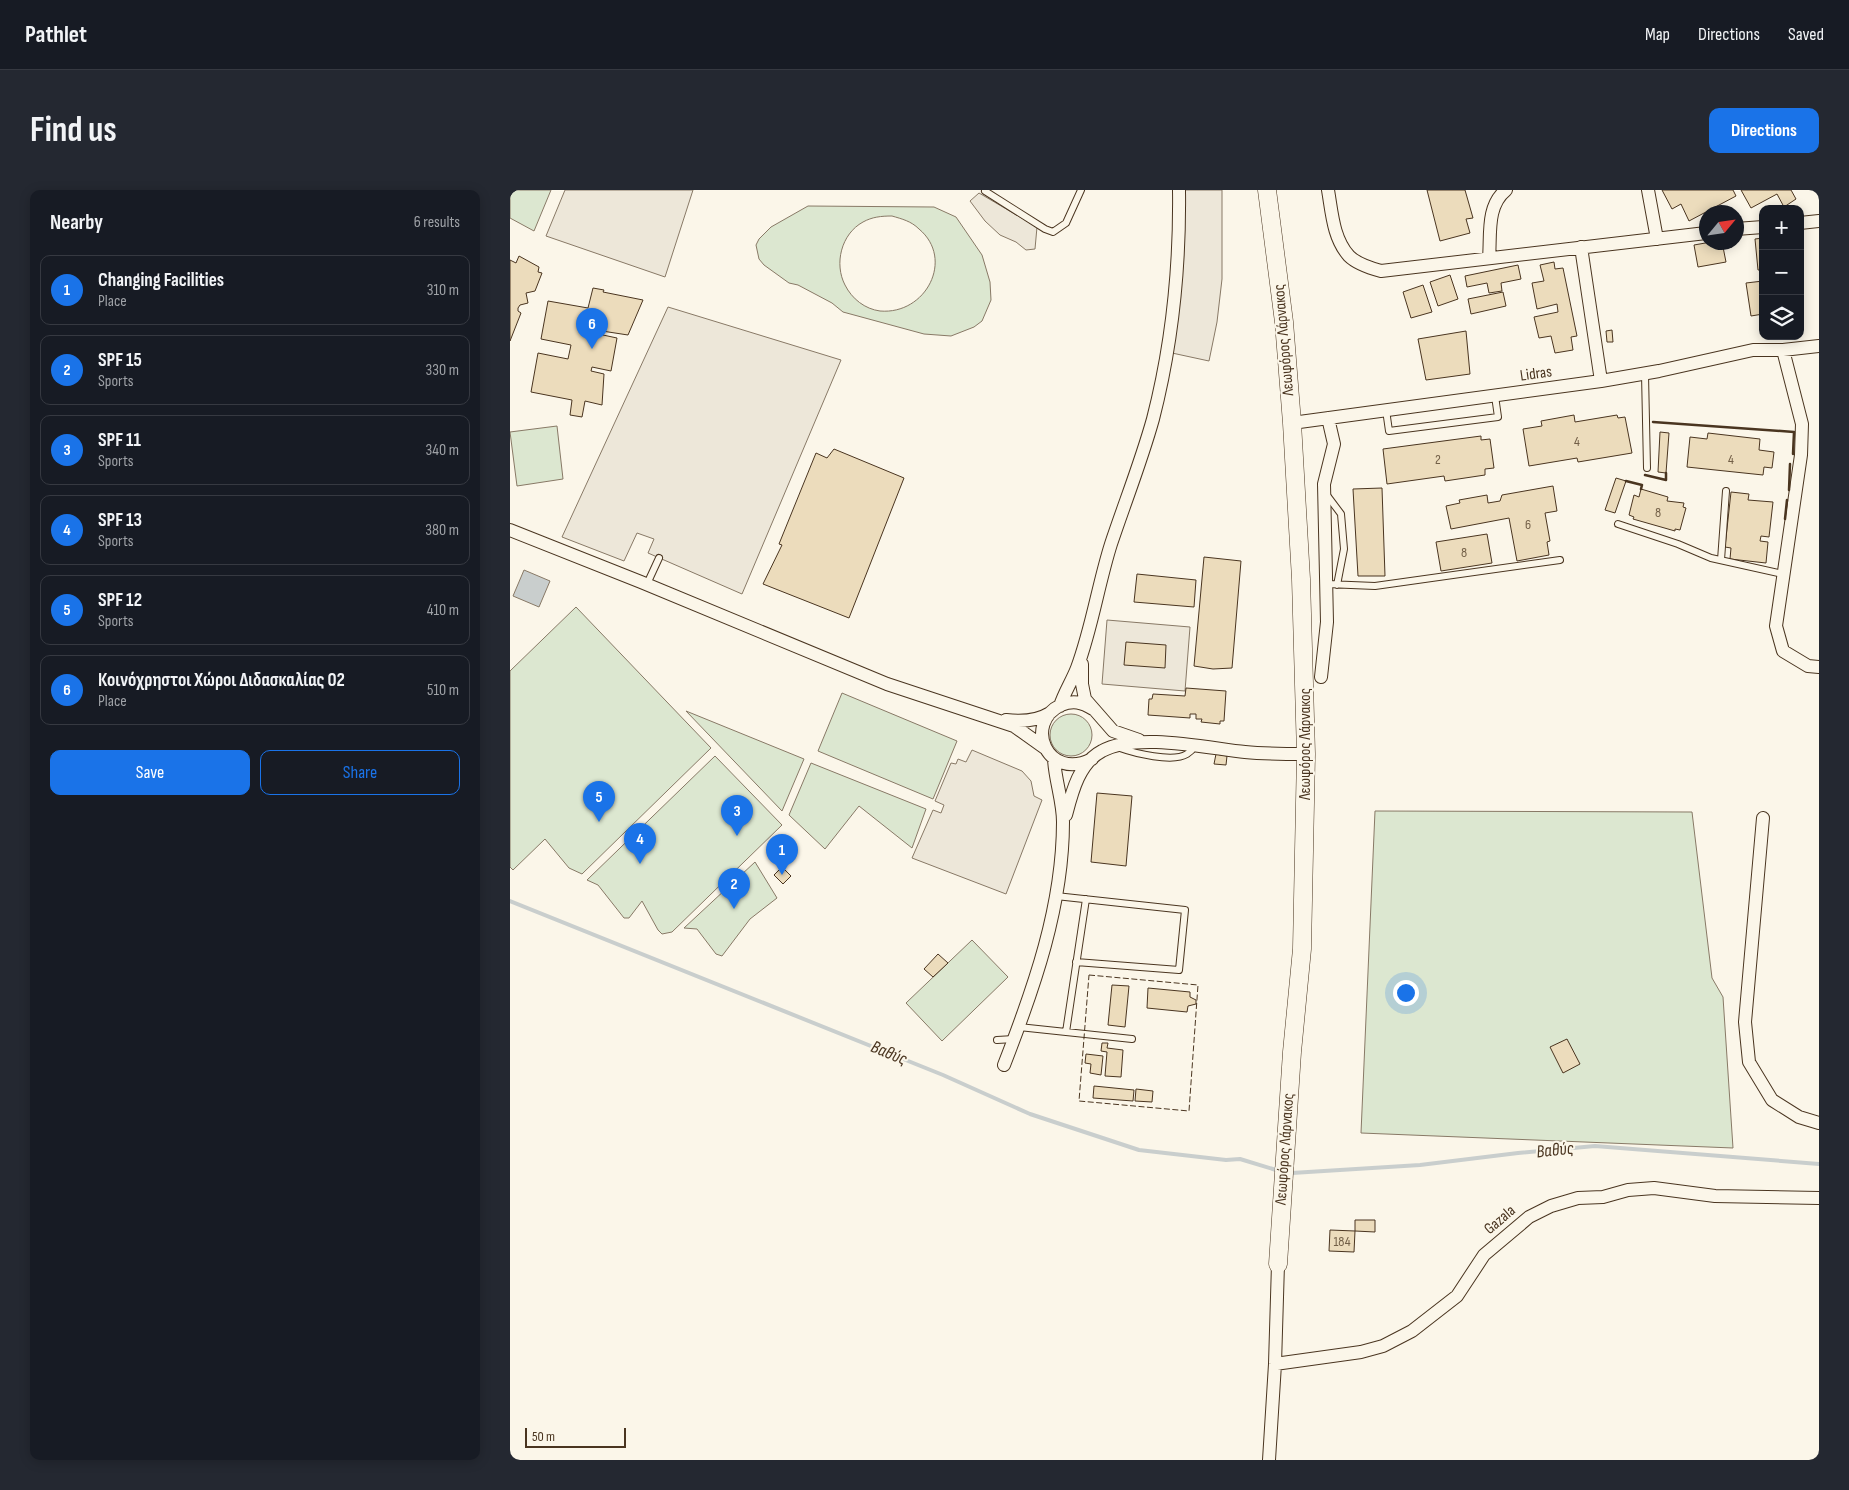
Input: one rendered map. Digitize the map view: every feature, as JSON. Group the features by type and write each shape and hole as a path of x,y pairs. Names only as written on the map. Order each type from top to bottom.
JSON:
{"main road":[{"name":"Λεωφόρος Λάρνακος","path":"1267,190 1284,322 1292,423 1301,579 1306,754 1302,949 1292,1052 1278,1264"}],"street":[{"path":"1045,748 1042,730 1045,721 1055,710 1071,683 1083,652 1112,544 1142,458 1160,384 1167,349 1173,300 1179,190"},
{"path":"1328,190 1333,221 1339,240 1350,257 1363,265 1380,271 1699,234"},
{"path":"1489,258 1492,208 1506,190"},
{"path":"1648,190 1657,238"},
{"path":"1804,223 1819,221"},
{"path":"1744,228 1759,227"},
{"path":"1581,247 1601,381"},
{"name":"Lidras","path":"1292,423 1601,381 1645,374 1753,350 1783,350 1819,346"},
{"path":"1783,350 1802,424 1801,455 1776,626 1783,651 1808,666 1819,667"},
{"path":"1321,676 1332,584 1324,491 1334,444 1328,418"},
{"path":"510,530 887,684 1014,726 1045,748 1054,759 1063,764 1083,764 1114,746 1129,742 1153,742"},
{"path":"1083,652 1082,684 1086,699 1112,731 1134,739 1153,742 1246,752 1306,754"},
{"path":"987,718 1019,721 1037,719 1077,702 1097,713 1104,726 1104,745 1077,780 1063,830"},
{"path":"1004,1065 1040,964 1056,896 1063,830 1063,809 1054,759"},
{"path":"1763,818 1746,1022 1749,1062 1772,1100 1799,1118 1819,1123"},
{"name":"Gazala","path":"1275,1364 1361,1352 1383,1346 1412,1331 1457,1296 1484,1255 1529,1217 1551,1206 1578,1198 1603,1197 1628,1190 1654,1188 1715,1196 1819,1198"},
{"name":"Λεωφόρος Λάρνακος","path":"1275,1364 1278,1264"},
{"path":"1269,1460 1275,1364"}],"lane":[{"path":"985,192 1053,232 1066,223 1081,190"},
{"path":"1645,374 1647,468"},
{"path":"1386,410 1389,431 1498,417 1495,396"},
{"path":"1324,491 1341,514 1344,549 1332,584 1375,586 1560,560"},
{"path":"1721,560 1726,491"},
{"path":"1618,524 1721,560 1783,574"},
{"path":"646,584 659,558"},
{"path":"1114,746 1143,755 1163,757 1189,754 1196,746"},
{"path":"1056,896 1185,910 1179,970 1076,962"},
{"path":"1066,1032 1086,899"},
{"path":"1019,1027 1132,1039"},
{"path":"996,1040 1014,1039"}],"green space":[{"path":"510,190 551,190 534,231 510,218"},
{"path":"808,206 934,207 956,217 982,255 990,282 991,300 982,321 974,327 951,336 924,334 843,312 832,303 798,285 789,283 764,265 759,259 756,245 759,239 771,227","holes":["892,216 913,224 930,241 935,255 935,269 930,283 922,295 911,304 896,310 880,311 864,306 851,295 842,277 840,259 845,242 855,227 873,218"]},
{"path":"557,426 563,479 517,486 510,432"},
{"path":"576,607 711,748 582,874 569,868 545,839 513,870 510,867 510,671"},
{"path":"842,693 957,741 933,799 818,751"},
{"path":"686,711 804,759 782,811"},
{"path":"1071,714 1086,720 1092,735 1086,750 1071,756 1056,750 1050,735 1056,720"},
{"path":"715,756 782,825 672,932 662,934 658,930 642,901 629,918 624,918 598,885 587,880"},
{"path":"811,763 926,809 912,848 859,806 825,849 789,815"},
{"path":"1375,811 1692,812 1712,978 1723,997 1733,1148 1361,1133"},
{"path":"755,862 777,898 750,919 722,956 716,954 697,929 684,928"},
{"path":"972,940 1008,977 942,1041 906,1003"}],"shaded area":[{"path":"565,190 693,190 665,277 546,236"},
{"path":"1184,190 1222,190 1222,279 1217,322 1209,361 1172,353 1183,262"},
{"path":"979,193 1037,227 1035,249 1026,250 1016,242 1000,235 985,221 970,201"},
{"path":"668,307 841,360 742,594 648,553 654,539 637,533 624,561 562,537"},
{"path":"524,570 550,581 539,607 513,596"},
{"path":"1107,620 1190,627 1185,691 1102,684"},
{"path":"972,750 1022,771 1031,781 1034,796 1042,800 1006,894 912,858 933,810 941,813 944,805 935,801 951,763 956,764 958,759 966,762"}],"building":[{"path":"1427,190 1465,190 1473,218 1466,219 1470,233 1440,241"},
{"path":"1662,190 1733,190 1736,196 1719,205 1699,205 1699,216 1689,221 1681,204 1672,209"},
{"path":"1741,190 1791,190 1796,199 1787,205 1783,205 1777,194 1751,208"},
{"path":"1759,238 1759,270 1758,270 1755,239"},
{"path":"1699,244 1699,250 1724,250 1726,262 1698,267 1694,245"},
{"path":"519,256 539,267 538,272 542,273 535,291 526,293 528,303 520,305 518,308 518,311 521,313 510,341 510,260 516,263"},
{"path":"1554,262 1555,269 1563,268 1577,336 1571,337 1573,350 1555,353 1551,336 1539,338 1534,317 1558,312 1557,304 1537,309 1532,283 1544,281 1540,265"},
{"path":"1518,265 1521,279 1501,283 1502,291 1489,293 1487,283 1467,287 1465,276"},
{"path":"1450,275 1458,299 1438,306 1430,282"},
{"path":"1759,281 1759,315 1751,316 1746,283"},
{"path":"1423,285 1432,312 1411,318 1403,292"},
{"path":"593,288 604,290 603,292 643,300 628,335 602,331 603,335 617,338 611,371 592,367 591,371 604,374 602,405 585,401 582,417 570,415 572,400 531,392 538,353 568,359 571,345 541,339 548,301 588,308"},
{"path":"1503,292 1506,306 1471,314 1468,299"},
{"path":"1612,330 1613,342 1607,342 1606,331"},
{"path":"1466,331 1470,374 1426,380 1418,339"},
{"path":"1574,415 1575,422 1617,415 1618,418 1625,417 1632,453 1578,462 1577,458 1529,466 1523,429 1542,426 1541,421"},
{"path":"1660,432 1669,433 1666,473 1658,472"},
{"path":"1708,433 1760,439 1759,450 1774,452 1772,468 1764,467 1763,475 1687,467 1690,437 1707,439"},
{"path":"1481,436 1481,440 1490,439 1494,468 1485,469 1485,475 1445,481 1444,476 1387,484 1383,449"},
{"path":"834,449 904,478 849,618 763,584 782,545 779,544 816,453 827,458"},
{"path":"1616,478 1626,481 1615,513 1605,510"},
{"path":"1553,486 1557,511 1545,513 1550,541 1547,542 1549,555 1517,561 1509,518 1451,529 1446,506 1460,503 1459,500 1487,495 1488,503 1500,501 1502,495"},
{"path":"1382,488 1385,576 1358,576 1353,489"},
{"path":"1641,489 1668,497 1667,501 1684,503 1683,507 1686,508 1680,530 1675,529 1675,531 1633,519 1634,517 1629,515 1634,495 1639,497"},
{"path":"1731,492 1749,494 1748,500 1773,502 1769,537 1761,536 1760,541 1768,542 1766,563 1730,559 1731,548 1725,547"},
{"path":"1487,534 1492,563 1441,571 1436,542"},
{"path":"1204,557 1241,561 1232,668 1213,669 1194,666"},
{"path":"1137,574 1196,580 1194,607 1134,602"},
{"path":"1126,642 1166,645 1165,668 1124,665"},
{"path":"1186,688 1226,691 1224,721 1220,721 1220,724 1201,722 1202,719 1196,719 1196,714 1190,714 1190,718 1148,715 1149,699 1152,699 1153,694 1185,696"},
{"path":"1216,754 1227,756 1226,765 1214,764"},
{"path":"1097,793 1132,796 1126,866 1091,862"},
{"path":"782,867 791,876 783,884 774,875"},
{"path":"938,954 948,963 933,977 924,969"},
{"path":"1112,985 1129,986 1125,1027 1108,1025"},
{"path":"1148,988 1190,992 1190,997 1196,1000 1196,1004 1188,1006 1187,1012 1147,1008"},
{"path":"1567,1039 1580,1064 1563,1073 1550,1047"},
{"path":"1102,1043 1108,1043 1107,1048 1123,1050 1121,1077 1105,1076 1107,1052 1101,1051"},
{"path":"1086,1054 1103,1056 1101,1075 1090,1073 1091,1064 1085,1063"},
{"path":"1094,1086 1134,1090 1133,1101 1093,1098"},
{"path":"1136,1089 1153,1091 1152,1102 1135,1101"},
{"path":"1355,1220 1375,1220 1375,1232 1355,1231"},
{"path":"1330,1230 1355,1231 1354,1252 1329,1251"}],"waterway":[{"name":"Βαθύς","path":"510,901 943,1075 1030,1114 1139,1150 1226,1160 1240,1159 1276,1170"},
{"name":"Βαθύς","path":"1292,1173 1420,1165 1595,1146 1819,1164"}],"fence":[{"path":"1089,975 1198,985 1189,1111 1079,1101 1089,975"}],"wall":[{"path":"1653,422 1794,432 1793,454"},
{"path":"1789,490 1790,464"},
{"path":"1645,475 1666,480 1666,473"},
{"path":"1626,481 1642,485 1641,489"},
{"path":"1785,519 1787,500"}],"place":[{"name":"Κοινόχρηστοι Χώροι Διδασκαλίας 02","path":"592,349"},
{"name":"SPF 12","path":"599,822"},
{"name":"SPF 11","path":"737,836"},
{"name":"SPF 13","path":"640,864"},
{"name":"Changing Facilities","path":"782,875"},
{"name":"SPF 15","path":"734,909"}]}
